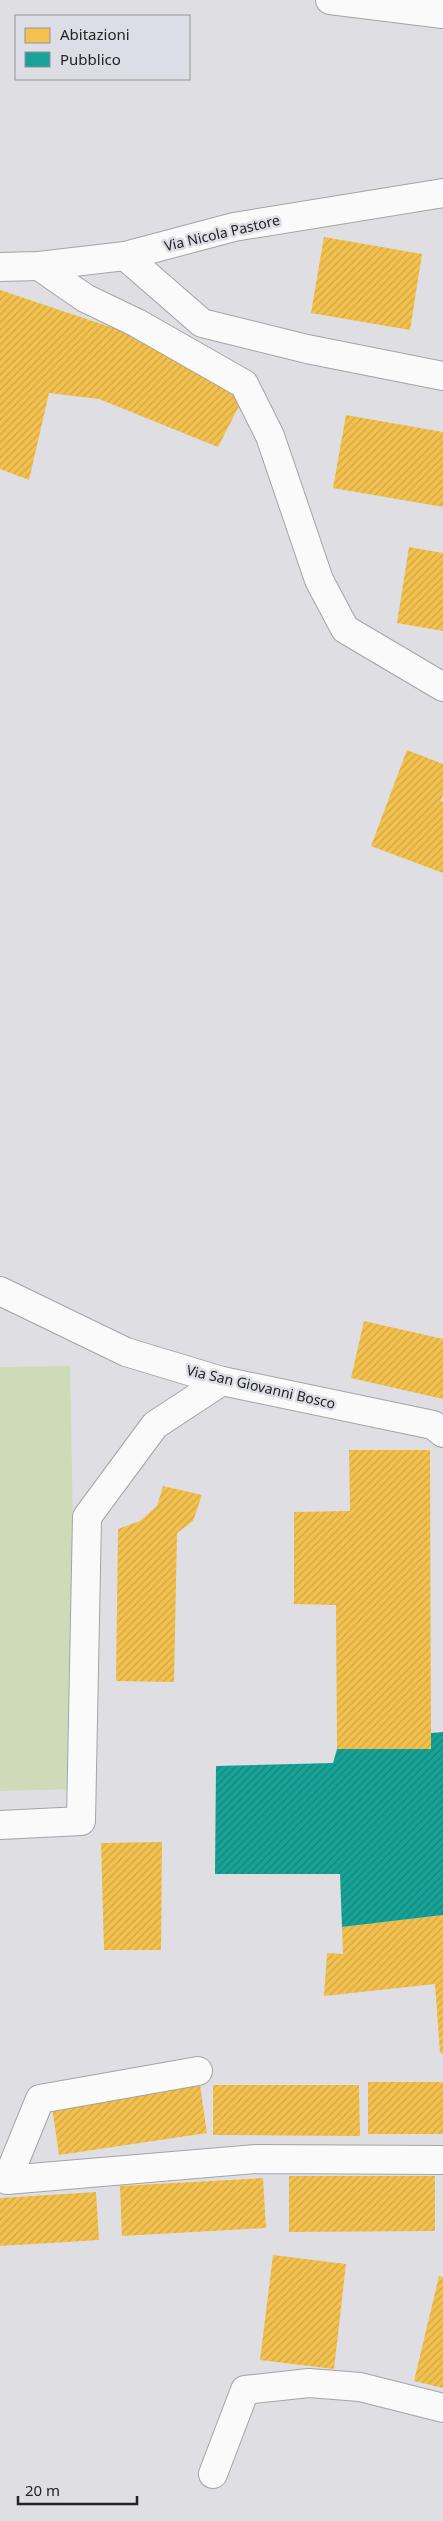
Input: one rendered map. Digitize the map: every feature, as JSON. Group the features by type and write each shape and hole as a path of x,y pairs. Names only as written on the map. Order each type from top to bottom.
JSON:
{"street":[{"path":"330,0 443,14"},
{"name":"Via Nicola Pastore","path":"0,267 38,266 125,256 234,227 443,193"},
{"path":"125,256 202,323 307,349 443,376"},
{"path":"38,266 85,298 137,323 244,384 270,436 319,580 345,629 443,687"},
{"name":"Via San Giovanni Bosco","path":"0,1291 126,1352 222,1381 433,1425 443,1433"},
{"path":"0,1825 81,1821 87,1517 155,1425 222,1381"},
{"path":"198,2071 40,2099 7,2180 256,2159 443,2160"},
{"path":"213,2474 245,2390 309,2383 360,2387 443,2408"}],"green space":[{"path":"70,1366 78,1789 0,1791 0,1367"}],"building: Abitazioni":[{"path":"324,237 422,254 410,330 311,313"},
{"path":"0,290 134,335 242,400 218,447 99,399 49,393 29,480 0,469"},
{"path":"346,415 443,432 443,507 333,488"},
{"path":"409,547 443,553 443,631 397,623"},
{"path":"407,750 443,764 443,794 441,801 443,802 443,873 371,846"},
{"path":"364,1321 443,1339 443,1399 351,1378"},
{"path":"349,1450 430,1450 431,1749 337,1749 336,1605 294,1604 294,1512 350,1511"},
{"path":"163,1486 202,1495 193,1521 177,1533 174,1682 116,1681 118,1529 140,1521 157,1506"},
{"path":"162,1842 161,1950 104,1950 101,1843"},
{"path":"443,1915 443,2054 440,2053 435,1984 324,1996 327,1953 343,1954 342,1927"},
{"path":"368,2082 443,2082 443,2134 368,2134"},
{"path":"200,2085 207,2133 59,2155 52,2107"},
{"path":"213,2085 359,2085 360,2136 213,2135"},
{"path":"289,2176 435,2176 435,2231 289,2232"},
{"path":"263,2178 266,2228 122,2236 120,2186"},
{"path":"96,2192 99,2240 0,2246 0,2198"},
{"path":"273,2255 346,2264 334,2369 260,2360"},
{"path":"439,2276 443,2277 443,2388 414,2381"}],"building: Pubblico":[{"path":"443,1732 443,1915 342,1927 340,1874 215,1874 216,1766 333,1763 337,1749 431,1749 431,1733"}]}
